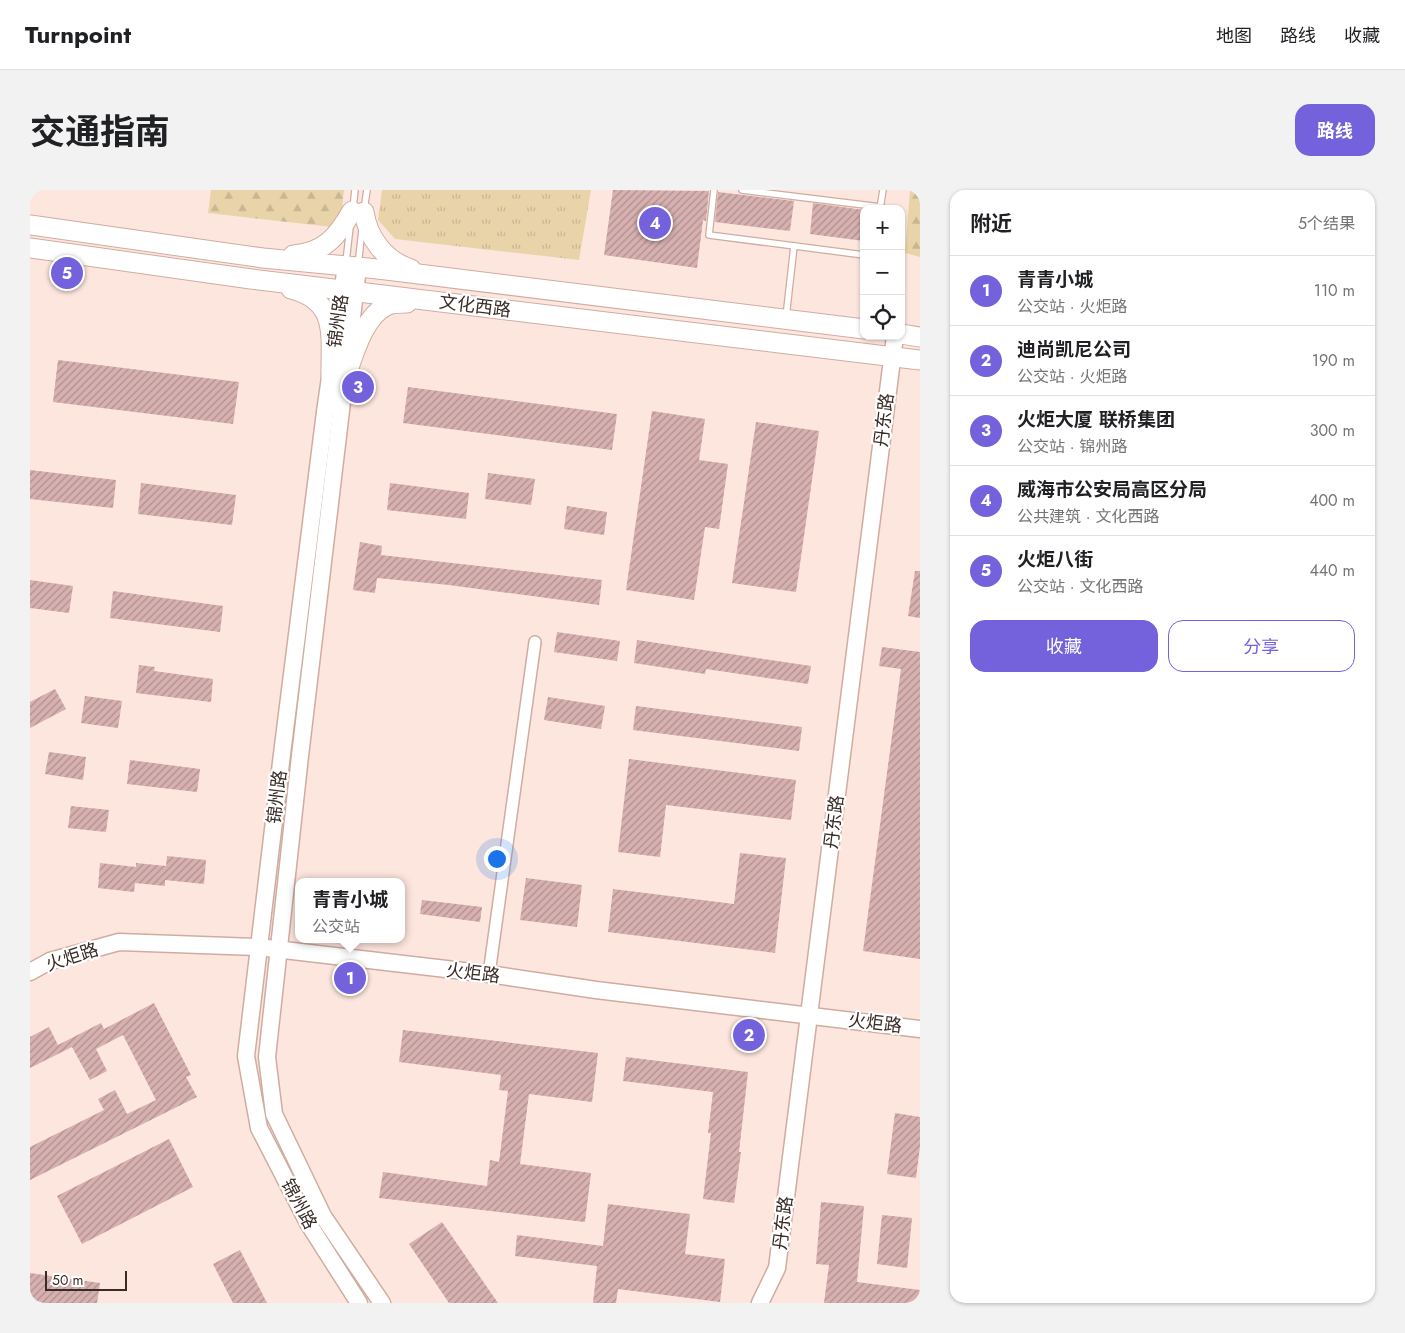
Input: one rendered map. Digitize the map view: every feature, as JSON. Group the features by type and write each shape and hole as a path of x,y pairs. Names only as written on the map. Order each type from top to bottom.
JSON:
{"main road":[{"path":"263,258 307,254 318,249 339,232 358,211 366,222 376,244 387,256 408,268 441,278"},
{"name":"文化西路","path":"30,225 263,258 860,328"},
{"name":"文化西路","path":"30,248 251,279 920,360"},
{"name":"锦州路","path":"352,267 258,947 246,1056 259,1128 308,1223 359,1303"},
{"path":"251,279 300,291 321,304 327,313 337,382"},
{"path":"337,382 372,316 390,305 438,301"},
{"path":"905,335 920,337"},
{"name":"丹东路","path":"760,1303 777,1268 894,340"},
{"name":"锦州路","path":"337,382 300,756 267,1057 274,1114 323,1216 382,1303"},
{"name":"火炬路","path":"30,972 50,961 119,942 279,948 489,974 596,990 920,1029"}],"street":[{"path":"489,974 535,642"}],"lane":[{"path":"352,267 358,211 355,190"},
{"path":"352,267 358,211 367,190"},
{"path":"714,190 709,235 860,254"},
{"path":"742,190 860,205"},
{"path":"880,205 883,190"},
{"path":"786,319 794,246"}],"green space":[{"path":"211,190 344,190 342,209 332,227 208,213"},
{"path":"382,190 591,190 579,260 395,239 378,220"},
{"path":"910,190 920,190 920,257 905,253"}],"building":[{"path":"613,190 709,191 706,221 703,220 697,268 604,255"},
{"path":"718,192 794,201 790,231 715,222"},
{"path":"813,203 860,209 860,240 810,234"},
{"path":"58,360 239,382 233,424 53,402"},
{"path":"408,387 617,414 612,450 403,423"},
{"path":"652,411 705,419 699,460 728,464 719,529 705,527 694,600 626,590"},
{"path":"756,422 819,431 796,592 732,583"},
{"path":"30,470 116,480 113,508 30,499"},
{"path":"488,473 535,479 531,505 485,499"},
{"path":"141,483 236,495 232,525 138,514"},
{"path":"390,483 469,493 466,519 387,510"},
{"path":"567,506 607,512 604,535 564,529"},
{"path":"360,542 382,546 381,555 602,580 599,605 449,585 377,578 375,593 353,590"},
{"path":"915,571 920,571 920,618 908,616"},
{"path":"30,580 73,586 69,613 30,608"},
{"path":"113,591 223,606 220,632 110,618"},
{"path":"557,632 620,641 617,661 554,652"},
{"path":"637,640 811,666 808,684 706,669 705,674 634,663"},
{"path":"882,647 920,652 920,959 863,951 901,669 879,666"},
{"path":"139,665 155,667 154,671 213,679 211,702 136,693"},
{"path":"55,689 66,709 30,728 30,702"},
{"path":"85,696 122,701 118,728 81,723"},
{"path":"548,697 605,706 601,729 544,720"},
{"path":"636,706 802,727 799,751 633,730"},
{"path":"49,752 86,757 83,780 45,774"},
{"path":"629,759 796,780 791,820 666,805 660,857 618,852"},
{"path":"130,760 200,769 197,792 127,784"},
{"path":"71,806 109,810 106,832 68,828"},
{"path":"740,853 786,858 775,953 608,932 613,889 734,904"},
{"path":"167,856 206,860 204,884 165,880 165,886 135,883 134,892 98,888 100,863 136,867 136,863 166,866"},
{"path":"526,878 582,885 577,927 520,920"},
{"path":"422,900 482,907 480,922 420,914"},
{"path":"154,1003 191,1075 186,1077 197,1097 30,1180 30,1147 104,1110 98,1099 115,1090 127,1114 156,1100 123,1035 96,1049 107,1071 90,1080 72,1047 30,1068 30,1037 49,1027 58,1045 101,1023 104,1029"},
{"path":"403,1030 598,1053 592,1102 529,1094 520,1164 591,1173 585,1222 379,1198 383,1172 487,1186 490,1160 499,1162 508,1091 499,1090 501,1075 399,1062"},
{"path":"626,1057 748,1072 739,1152 741,1152 734,1203 703,1199 711,1133 708,1133 713,1092 623,1081"},
{"path":"895,1113 920,1117 920,1146 916,1178 887,1174"},
{"path":"169,1139 193,1187 82,1244 57,1196"},
{"path":"821,1202 864,1206 857,1282 920,1290 920,1303 824,1303 829,1265 816,1264"},
{"path":"608,1204 690,1214 685,1254 725,1259 720,1302 618,1289 616,1303 593,1303 597,1266 515,1256 517,1235 603,1246"},
{"path":"882,1215 912,1218 907,1268 877,1264"},
{"path":"442,1222 498,1303 449,1303 409,1244"},
{"path":"240,1250 267,1303 233,1303 213,1264"},
{"path":"30,1273 100,1283 97,1303 30,1303"}],"place":[{"name":"威海市公安局高区分局","path":"655,223"},
{"name":"火炬八街","path":"67,273"},
{"name":"火炬大厦 联桥集团","path":"358,387"},
{"name":"青青小城","path":"350,978"},
{"name":"迪尚凯尼公司","path":"749,1035"}]}
